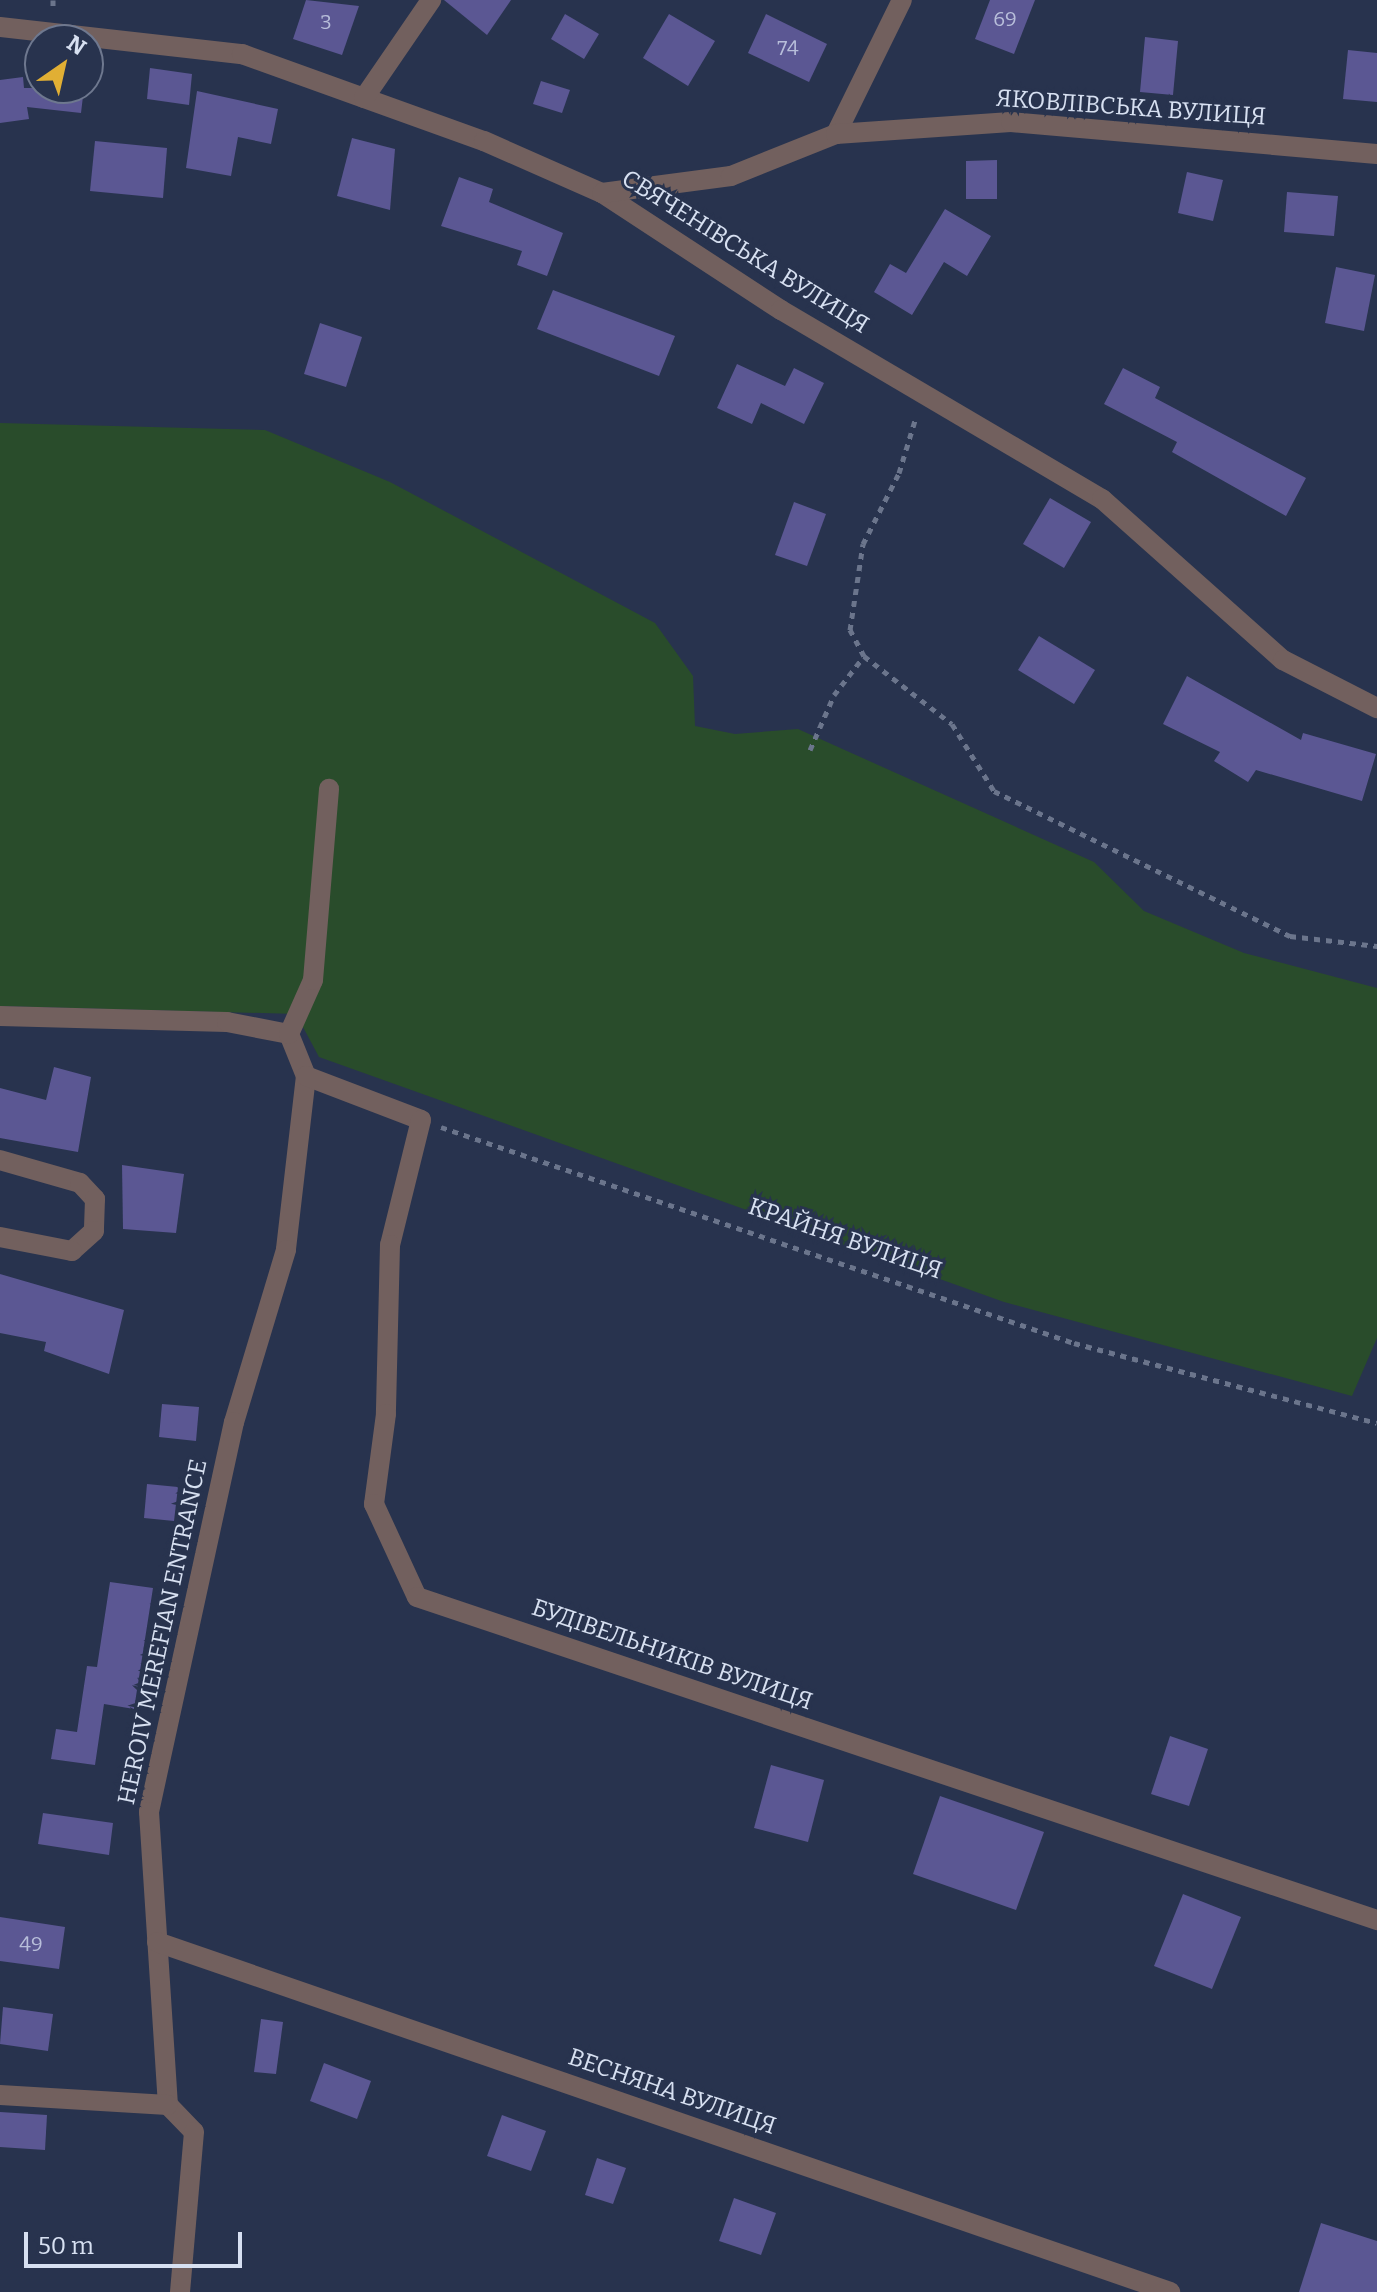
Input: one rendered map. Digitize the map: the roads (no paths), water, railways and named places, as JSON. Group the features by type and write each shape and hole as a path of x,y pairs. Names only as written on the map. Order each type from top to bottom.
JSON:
{"street":[{"path":"364,98 431,0"},
{"path":"836,134 902,0"},
{"name":"СВЯЧЕНІВСЬКА ВУЛИЦЯ","path":"0,27 242,54 364,98 602,193 923,393 1102,499 1283,660 1377,708"},
{"name":"ЯКОВЛІВСЬКА ВУЛИЦЯ","path":"602,193 731,176 836,134 1011,122 1377,154"},
{"path":"306,1076 289,1034 313,980 329,789"},
{"path":"0,1016 227,1022 289,1034"},
{"name":"БУДІВЕЛЬНИКІВ ВУЛИЦЯ","path":"306,1076 421,1120 390,1245 386,1414 374,1504 417,1597 1377,1920"},
{"name":"HEROIV MEREFIAN ENTRANCE","path":"168,2105 149,1812 234,1422 286,1250 306,1076"},
{"path":"0,1160 80,1183 95,1199 94,1231 72,1251 0,1237"},
{"name":"ВЕСНЯНА ВУЛИЦЯ","path":"157,1942 1170,2292"},
{"path":"0,2095 168,2105 194,2132 180,2292"}]}
